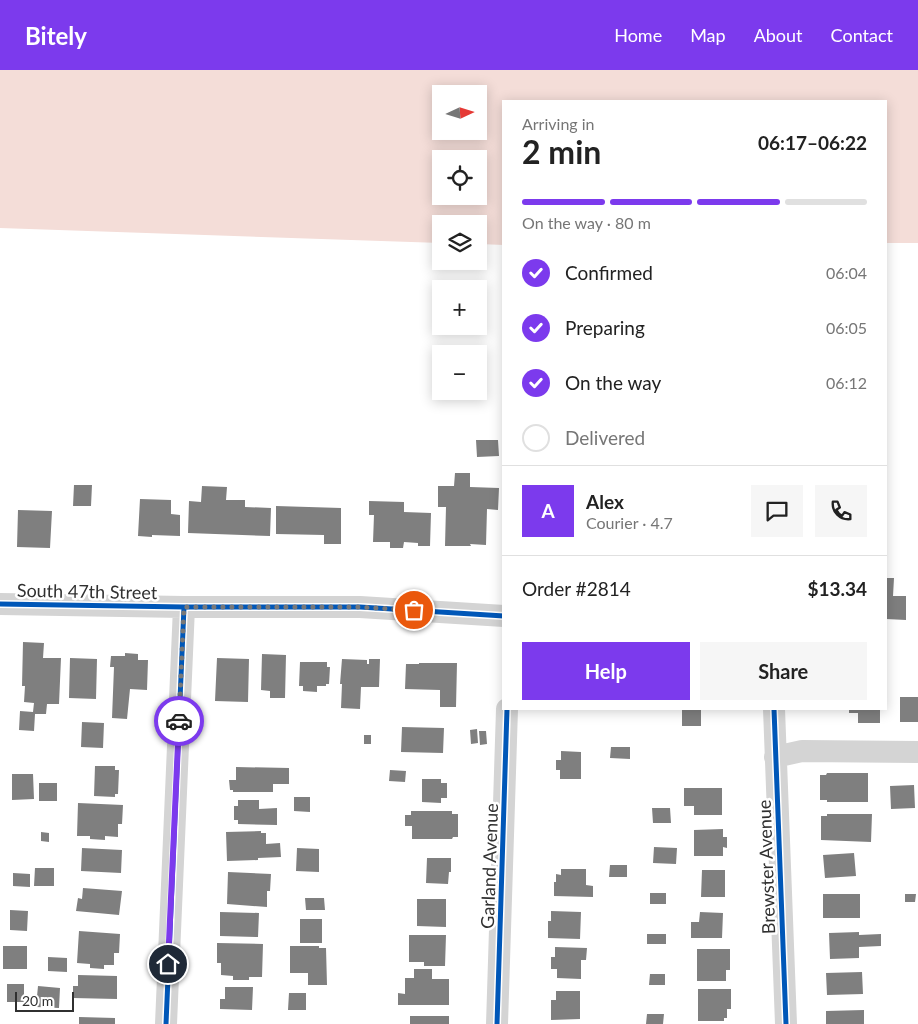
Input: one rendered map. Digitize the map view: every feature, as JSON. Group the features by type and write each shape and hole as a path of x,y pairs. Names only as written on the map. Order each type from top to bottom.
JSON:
{"street":[{"name":"South 47th Street","path":"0,604 360,607 502,616"},
{"path":"166,1024 184,607"},
{"name":"Garland Avenue","path":"497,1024 507,710"},
{"name":"Brewster Avenue","path":"774,710 786,1024"},
{"path":"776,758 802,751 918,752"}],"shaded area":[{"path":"0,70 918,70 918,243 887,243 887,100 502,100 502,245 487,244 487,215 432,215 432,243 0,228"}],"building":[{"path":"476,440 498,440 499,456 477,457"},
{"path":"455,473 470,473 470,487 499,488 498,510 487,509 486,545 445,546 446,507 438,507 438,486 454,486"},
{"path":"74,485 92,485 91,506 73,506"},
{"path":"202,486 227,487 226,500 245,500 245,507 271,508 270,536 188,533 189,501 201,502"},
{"path":"140,499 171,500 171,514 180,515 180,536 138,536"},
{"path":"369,501 404,502 404,512 431,513 430,546 418,546 418,543 404,542 403,548 390,548 390,542 373,542 374,515 369,515"},
{"path":"276,506 341,508 341,544 324,544 324,535 276,534"},
{"path":"18,510 52,511 50,548 17,547"},
{"path":"887,578 894,578 893,596 906,596 906,620 887,619"},
{"path":"23,642 44,643 43,658 61,658 59,704 47,704 46,714 35,714 34,731 19,730 20,711 33,712 34,703 24,702 25,686 22,686"},
{"path":"125,653 138,654 138,660 148,660 147,690 130,689 127,719 112,718 114,667 110,667 111,656 125,656"},
{"path":"262,654 286,655 285,698 270,698 270,691 261,690"},
{"path":"70,658 97,659 96,699 69,698"},
{"path":"217,658 249,659 248,702 215,701"},
{"path":"342,659 367,660 367,664 369,664 369,659 380,659 379,687 361,687 360,709 341,708"},
{"path":"300,662 327,662 327,667 330,667 329,684 317,686 317,692 303,691 303,686 299,686"},
{"path":"457,663 456,707 440,707 440,690 405,689 406,664"},
{"path":"900,697 918,697 918,722 900,722"},
{"path":"682,710 701,710 701,726 682,726"},
{"path":"849,710 880,710 880,723 858,723 858,713 849,713"},
{"path":"82,722 104,723 103,748 81,747"},
{"path":"402,727 444,728 443,753 401,752"},
{"path":"477,729 478,743 471,744 470,730"},
{"path":"479,731 486,731 487,744 480,745"},
{"path":"364,735 371,735 371,744 364,744"},
{"path":"611,747 630,747 630,759 610,758"},
{"path":"561,751 581,752 581,779 560,779 560,770 556,770 556,760 561,760"},
{"path":"95,766 115,766 115,770 119,770 118,794 115,794 115,797 94,796"},
{"path":"236,767 289,768 289,784 273,784 273,792 233,792 233,790 230,790 229,780 236,780"},
{"path":"390,770 406,771 405,782 389,781"},
{"path":"827,773 868,773 868,802 827,802 827,800 820,800 820,775 826,775"},
{"path":"12,774 33,774 34,799 12,800"},
{"path":"422,779 441,779 441,783 447,783 447,798 441,798 441,803 422,802"},
{"path":"39,783 57,783 57,801 39,801"},
{"path":"914,785 915,808 891,809 890,786"},
{"path":"684,788 722,788 722,815 694,815 694,806 684,806"},
{"path":"294,797 310,797 310,812 294,811"},
{"path":"238,800 259,800 259,809 277,808 277,825 238,824 238,820 234,820 234,806 238,806"},
{"path":"78,803 123,805 122,824 118,824 118,837 105,836 105,840 90,839 90,836 77,836"},
{"path":"652,808 670,808 671,823 653,823"},
{"path":"411,811 452,811 452,814 458,814 458,837 453,837 452,839 412,839 412,826 405,826 405,815 411,815"},
{"path":"827,814 872,814 871,842 821,840 821,816 827,816"},
{"path":"723,829 723,837 727,837 727,848 723,847 723,856 694,856 694,830"},
{"path":"261,831 261,833 266,833 266,844 280,843 281,857 227,861 226,832"},
{"path":"41,832 49,833 49,842 41,841"},
{"path":"654,847 677,848 676,864 653,863"},
{"path":"82,848 122,850 121,873 81,871"},
{"path":"297,848 319,849 319,872 296,871"},
{"path":"854,853 856,876 825,878 823,855"},
{"path":"427,858 451,858 451,872 449,872 448,884 426,883"},
{"path":"610,865 627,865 627,877 609,877"},
{"path":"35,868 54,868 54,886 34,886"},
{"path":"561,869 586,869 586,885 593,886 593,897 554,896 556,874 561,875"},
{"path":"702,870 725,870 725,897 701,897"},
{"path":"228,872 271,874 270,891 267,891 267,907 227,904"},
{"path":"13,873 30,874 30,887 13,886"},
{"path":"83,888 122,891 119,915 76,911 78,898 82,899"},
{"path":"650,893 666,893 666,904 650,904"},
{"path":"823,894 860,894 860,918 823,918"},
{"path":"905,894 916,894 915,902 905,902"},
{"path":"305,898 324,898 325,910 306,910"},
{"path":"417,899 446,899 446,927 417,926"},
{"path":"10,910 28,911 27,931 10,930"},
{"path":"551,911 581,912 580,939 548,938 548,921 551,921"},
{"path":"220,912 259,913 258,937 220,936"},
{"path":"700,912 723,913 722,938 691,938 691,922 699,922"},
{"path":"300,919 322,919 322,943 300,943"},
{"path":"79,931 120,934 119,953 114,953 114,965 104,965 104,969 90,968 90,964 77,963"},
{"path":"859,932 859,935 881,934 881,946 859,947 859,958 830,959 829,933"},
{"path":"647,934 666,934 666,944 647,944"},
{"path":"409,935 446,935 445,966 424,966 424,962 409,962"},
{"path":"217,943 263,944 262,977 249,977 249,980 233,980 233,976 221,975 221,963 217,963"},
{"path":"3,946 27,946 27,969 3,969"},
{"path":"290,946 319,946 319,948 326,948 327,985 308,985 308,973 290,973"},
{"path":"555,947 587,948 586,960 581,960 581,979 557,978 557,969 551,969 551,957 555,957"},
{"path":"697,949 730,949 730,970 726,970 726,981 697,981"},
{"path":"48,957 67,958 67,972 48,971"},
{"path":"414,969 432,969 432,979 449,979 449,1005 398,1005 398,993 405,994 405,978 414,978"},
{"path":"862,972 863,994 827,995 826,973"},
{"path":"650,974 665,974 665,985 649,985"},
{"path":"78,975 117,976 117,999 73,998 73,986 78,986"},
{"path":"7,984 24,984 24,1002 7,1002"},
{"path":"38,986 60,988 59,1008 36,1007"},
{"path":"225,987 253,987 252,1010 220,1009 220,999 225,999"},
{"path":"698,989 731,989 731,1009 727,1009 727,1018 724,1018 724,1021 698,1021"},
{"path":"556,991 580,991 580,1019 551,1020 551,1000 556,1000"},
{"path":"289,993 306,993 306,1010 288,1010"},
{"path":"864,1010 864,1024 826,1024 826,1011"},
{"path":"647,1014 664,1014 663,1024 646,1024"},
{"path":"410,1016 449,1016 449,1024 410,1024"},
{"path":"79,1017 115,1018 115,1024 79,1024"}],"cycle path":[{"path":"0,604 360,607 502,616"},
{"path":"166,1024 184,607"},
{"path":"497,1024 507,710"},
{"path":"774,710 786,1024"}],"way so far":[{"path":"179,721 184,607 360,607 414,610"}],"route":[{"path":"168,964 179,721"}]}
